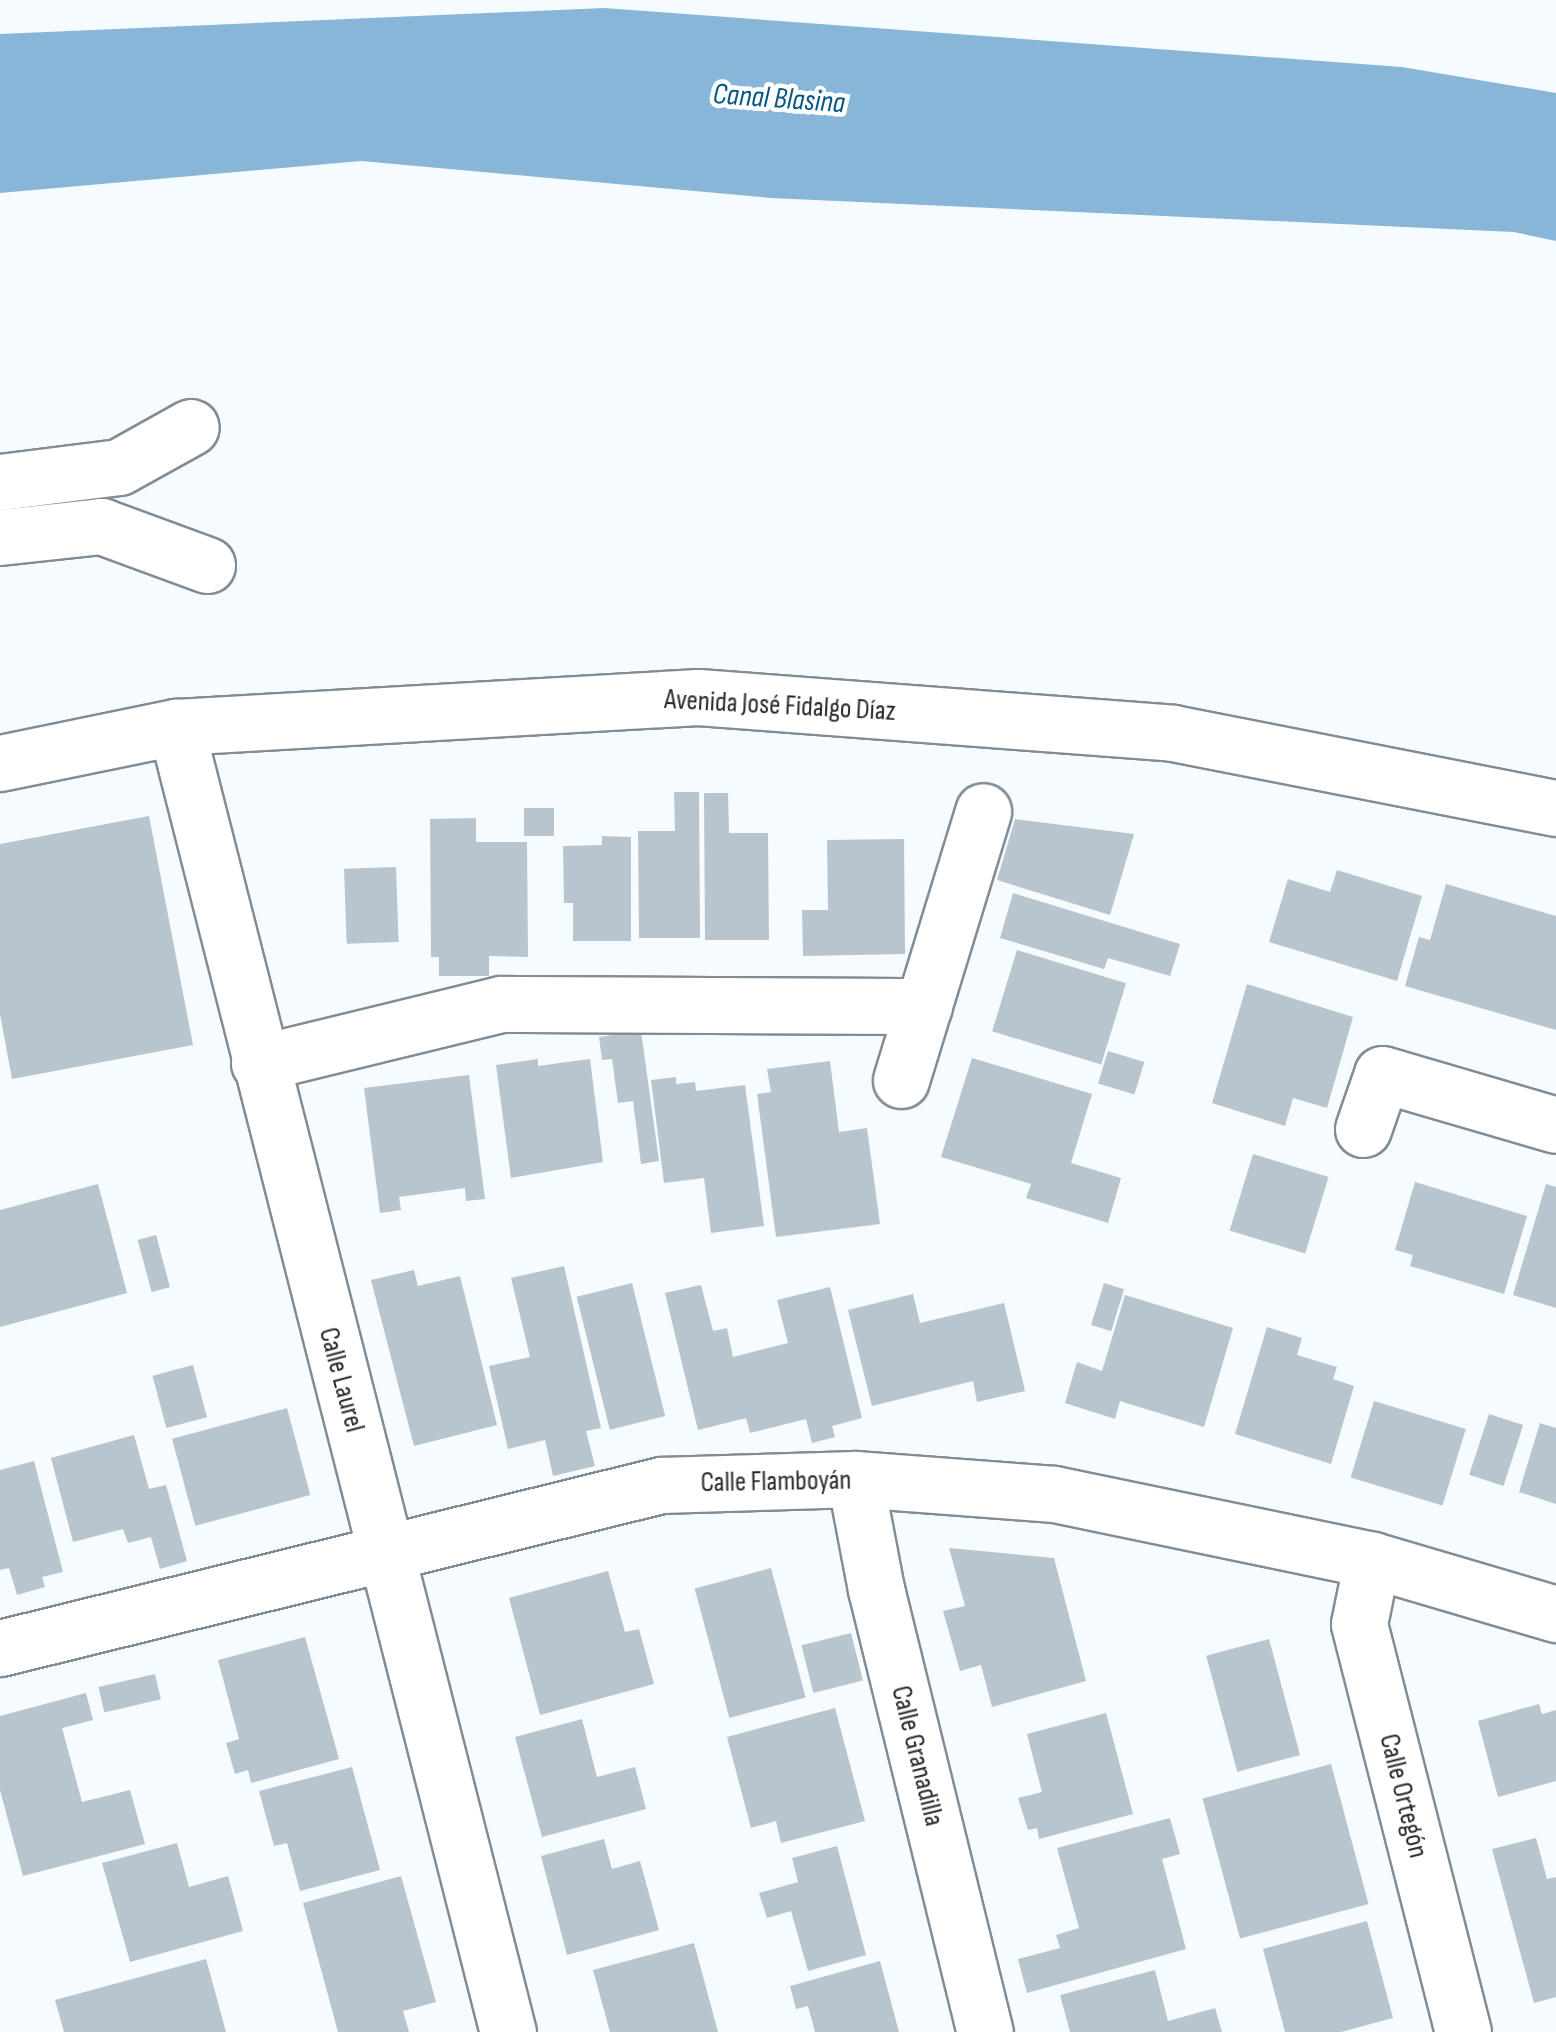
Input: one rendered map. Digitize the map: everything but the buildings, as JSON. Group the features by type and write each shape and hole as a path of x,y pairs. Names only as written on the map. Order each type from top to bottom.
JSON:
{"street":[{"path":"0,482 120,467 191,427"},
{"path":"0,538 100,526 207,565"},
{"name":"Avenida José Fidalgo Díaz","path":"0,763 176,727 698,697 1173,734 1556,808"},
{"name":"Calle Laurel","path":"176,727 258,1062 508,2032"},
{"path":"901,1080 983,811"},
{"path":"258,1062 501,1004 924,1006"},
{"path":"1363,1129 1382,1074 1556,1125"},
{"name":"Calle Flamboyán","path":"0,1648 661,1485 855,1479 1054,1494 1372,1560 1556,1614"},
{"name":"Calle Granadilla","path":"855,1479 876,1589 985,2032"},
{"name":"Calle Ortegón","path":"1372,1560 1360,1624 1463,2032"}],"water":[{"name":"Canal Blasina","path":"604,8 1402,67 1556,93 1556,241 1514,232 771,198 361,161 0,193 0,34"}]}
